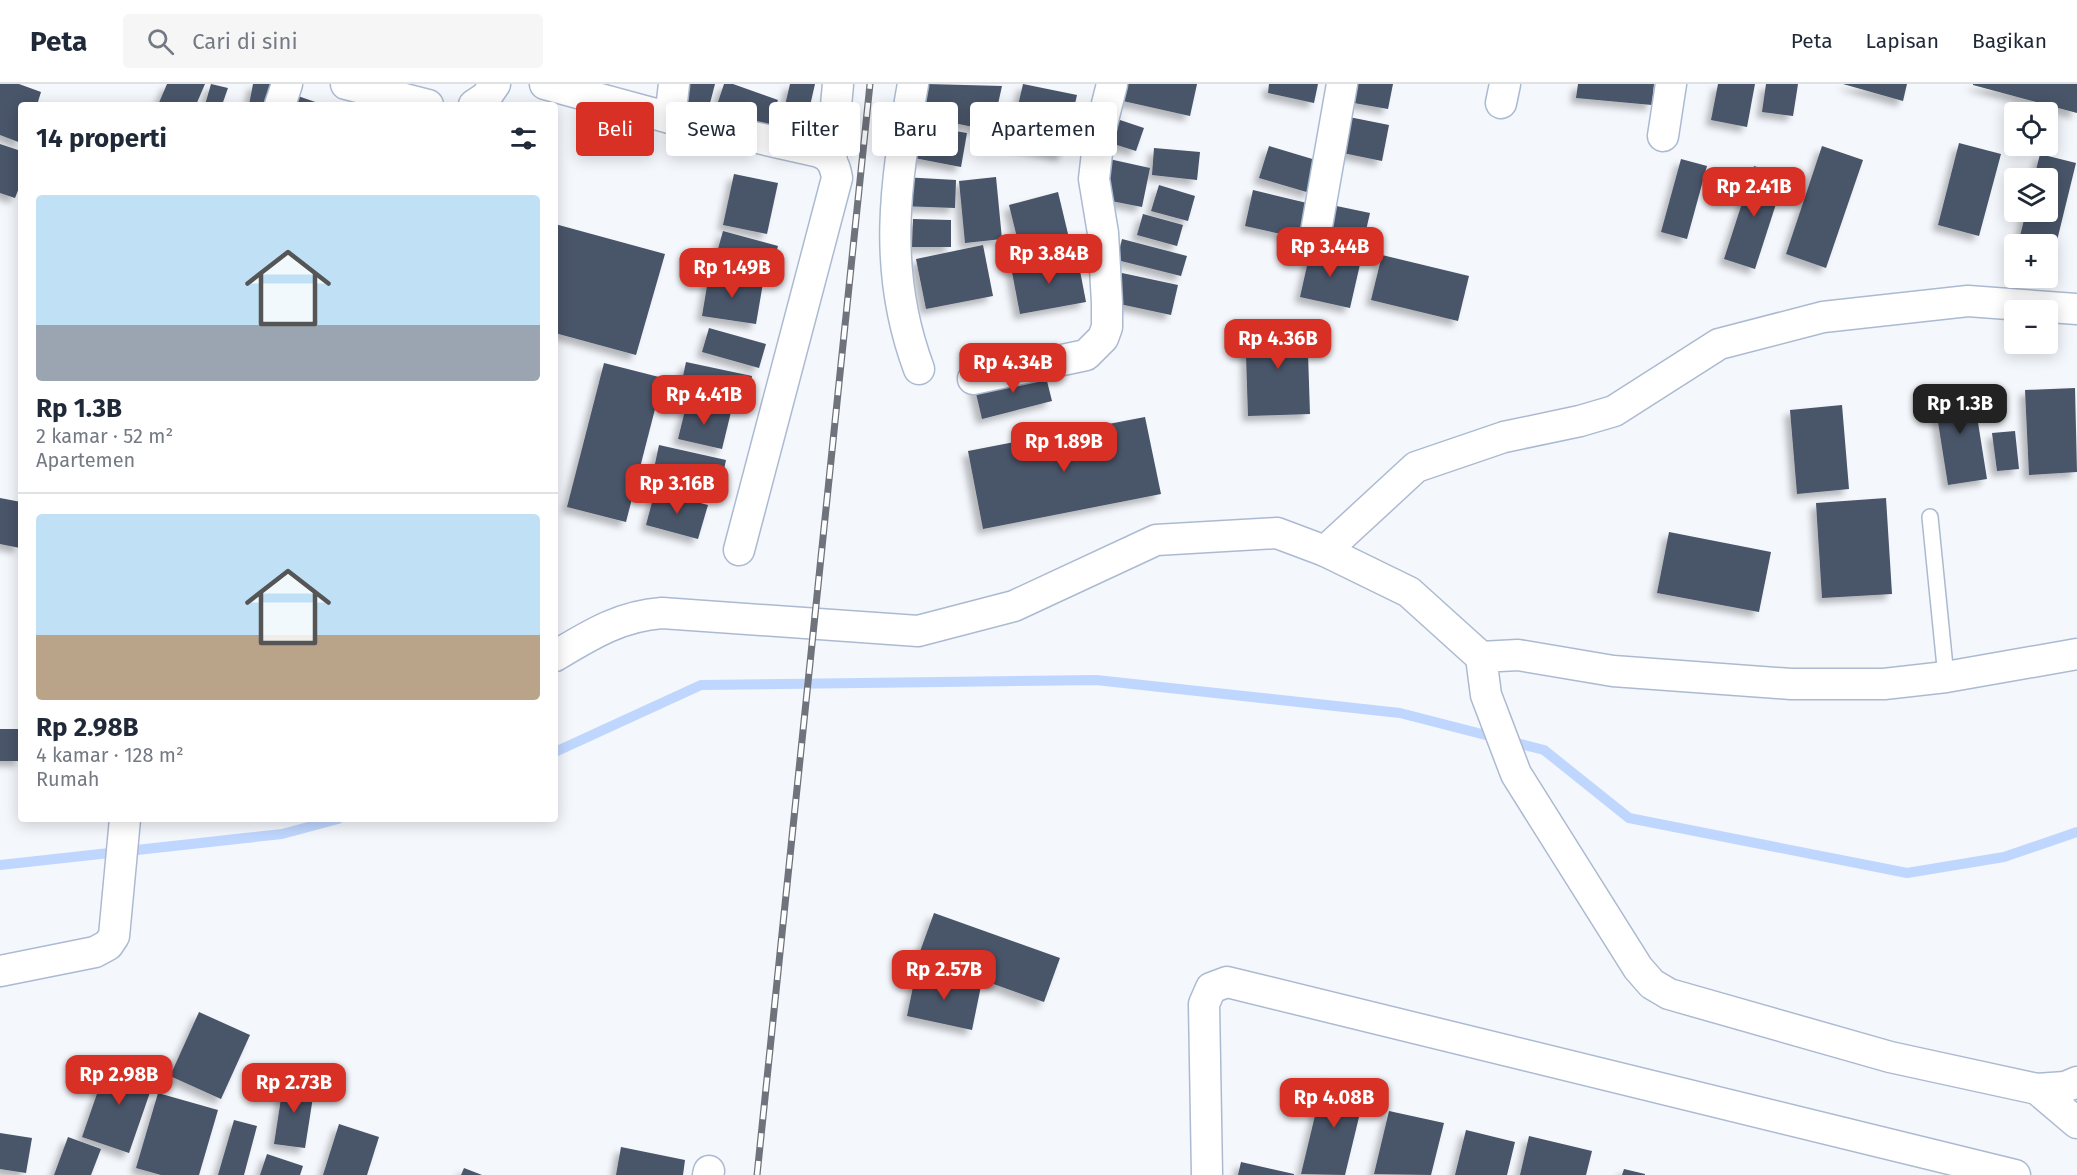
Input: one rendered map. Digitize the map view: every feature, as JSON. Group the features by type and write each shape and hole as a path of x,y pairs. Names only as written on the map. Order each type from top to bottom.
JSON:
{"street":[{"path":"281,102 287,84"},
{"path":"346,84 416,102"},
{"path":"478,102 486,97 495,84"},
{"path":"545,84 666,117"},
{"path":"672,102 674,84"},
{"path":"739,550 837,178 831,160 838,84"},
{"path":"913,84 897,174 895,214 898,294 919,369"},
{"path":"973,379 1086,355 1103,338 1107,327 1106,279 1094,179 1099,136 1112,84"},
{"path":"1314,243 1342,84"},
{"path":"1663,136 1671,84"},
{"path":"757,138 819,152 831,160"},
{"path":"1325,551 1416,467 1504,436 1580,421 1614,411 1719,344 1823,317 1968,301 2077,309"},
{"path":"558,654 625,618 662,613 918,631 1014,606 1156,540 1277,533 1325,551 1409,592 1481,657 1486,695 1516,774 1638,968 1652,984 1688,1000 1890,1057 2037,1089 2065,1087 2077,1082"},
{"path":"1481,657 1518,655 1613,672 1791,684 1884,684 1946,677 2077,654"},
{"path":"0,971 95,952 108,945 114,936 125,822"},
{"path":"1207,1175 1204,1004 1211,988 1227,982 2015,1175"},
{"path":"2037,1089 2077,1123"}],"lane":[{"path":"1930,516 1946,677"}],"building":[{"path":"0,84 19,84 41,92 38,102 18,102 18,142 0,135"},
{"path":"167,84 205,84 197,102 159,102"},
{"path":"211,84 228,88 223,102 206,102"},
{"path":"253,84 272,84 269,102 250,102"},
{"path":"678,84 715,84 710,102 674,102"},
{"path":"724,84 733,84 778,100 769,102 767,129 757,126 757,102 718,102"},
{"path":"790,84 815,84 811,102 786,102"},
{"path":"927,84 1002,86 998,102 970,102 970,126 958,124 958,102 924,102"},
{"path":"1023,84 1077,95 1075,102 1019,102"},
{"path":"1127,84 1197,84 1190,116 1123,101"},
{"path":"1269,84 1318,84 1314,103 1268,93"},
{"path":"1358,84 1393,84 1388,109 1354,103"},
{"path":"1578,84 1654,84 1652,105 1576,98"},
{"path":"1718,84 1755,84 1747,127 1711,120"},
{"path":"1766,84 1798,84 1793,116 1762,112"},
{"path":"1843,84 1907,84 1903,101"},
{"path":"2077,84 2077,113 2058,108 2058,102 2036,102 1973,85"},
{"path":"295,95 315,102 293,102"},
{"path":"1344,116 1389,125 1382,161 1338,152"},
{"path":"1117,119 1144,128 1136,151 1117,145"},
{"path":"958,131 967,133 961,167 909,157 958,156"},
{"path":"1959,143 2001,154 1979,236 1938,225"},
{"path":"0,144 18,150 18,190 15,198 0,193"},
{"path":"1269,146 1319,161 1310,193 1259,178"},
{"path":"1822,146 1863,160 1826,268 1786,254"},
{"path":"1154,148 1200,152 1197,180 1152,175"},
{"path":"2040,156 2076,163 2058,236 2058,234 2020,234 2024,222 2058,222 2058,168 2036,168"},
{"path":"1109,159 1150,168 1142,207 1101,199"},
{"path":"1681,159 1707,166 1687,239 1661,232"},
{"path":"1754,166 1785,176 1755,269 1724,259"},
{"path":"734,174 778,183 767,234 723,225"},
{"path":"902,177 956,180 955,208 901,206"},
{"path":"996,177 1002,239 965,243 959,181"},
{"path":"1159,185 1195,196 1188,221 1151,211"},
{"path":"1253,190 1307,203 1299,238 1245,226"},
{"path":"1058,192 1069,238 1020,250 1009,205"},
{"path":"1327,204 1370,213 1361,252 1318,243"},
{"path":"1143,214 1183,225 1177,246 1137,235"},
{"path":"913,219 951,220 951,247 912,247"},
{"path":"558,225 665,254 636,355 558,334"},
{"path":"723,231 778,246 771,271 716,256"},
{"path":"1122,239 1187,256 1181,276 1117,260"},
{"path":"983,245 993,296 926,309 916,259"},
{"path":"1311,248 1361,260 1350,308 1300,297"},
{"path":"1077,255 1086,302 1020,314 1011,267"},
{"path":"1382,255 1469,276 1458,321 1371,300"},
{"path":"1122,273 1178,285 1171,315 1115,303"},
{"path":"709,274 763,283 756,324 702,316"},
{"path":"1307,323 1310,414 1248,416 1245,325"},
{"path":"709,328 766,344 759,368 702,352"},
{"path":"686,362 752,376 746,404 680,390"},
{"path":"604,363 663,378 626,522 567,507"},
{"path":"1044,369 1052,401 982,419 974,385"},
{"path":"1972,385 1987,479 1948,485 1933,391"},
{"path":"2075,388 2077,472 2029,475 2025,390"},
{"path":"687,402 731,412 722,449 678,439"},
{"path":"1842,405 1849,489 1797,494 1790,410"},
{"path":"1145,417 1161,494 983,529 968,451"},
{"path":"2015,431 2019,469 1997,471 1992,433"},
{"path":"659,445 726,460 719,493 652,478"},
{"path":"655,491 708,505 698,539 646,525"},
{"path":"0,498 18,501 18,548 0,544"},
{"path":"1886,498 1892,594 1822,598 1816,503"},
{"path":"1669,532 1771,552 1759,612 1657,593"},
{"path":"0,729 18,729 18,761 0,761"},
{"path":"934,913 1060,958 1044,1002 918,957"},
{"path":"916,972 981,986 972,1030 907,1016"},
{"path":"199,1012 250,1035 221,1099 170,1076"},
{"path":"109,1059 156,1075 129,1153 82,1137"},
{"path":"1324,1078 1366,1088 1345,1175 1301,1174"},
{"path":"284,1079 315,1084 305,1148 274,1144"},
{"path":"158,1093 218,1110 199,1175 161,1175 136,1168"},
{"path":"1389,1111 1444,1123 1431,1175 1374,1174"},
{"path":"234,1120 257,1126 244,1175 218,1175"},
{"path":"339,1124 379,1137 367,1175 323,1175"},
{"path":"1466,1130 1515,1142 1507,1175 1455,1175"},
{"path":"0,1133 32,1138 26,1173 0,1169"},
{"path":"1529,1136 1592,1151 1586,1175 1520,1175"},
{"path":"68,1137 101,1149 91,1175 54,1175"},
{"path":"621,1147 685,1160 683,1175 616,1175"},
{"path":"267,1154 303,1166 300,1175 260,1175"},
{"path":"1241,1162 1294,1174 1294,1175 1238,1175"},
{"path":"464,1168 482,1175 461,1175"},
{"path":"1624,1169 1645,1174 1645,1175 1622,1175"}],"waterway":[{"path":"558,751 701,685 1096,680 1400,713 1544,750 1629,818 1907,873 2004,857 2077,832"},
{"path":"0,865 282,834 327,822"}],"railway":[{"path":"757,1175 870,84"}]}
